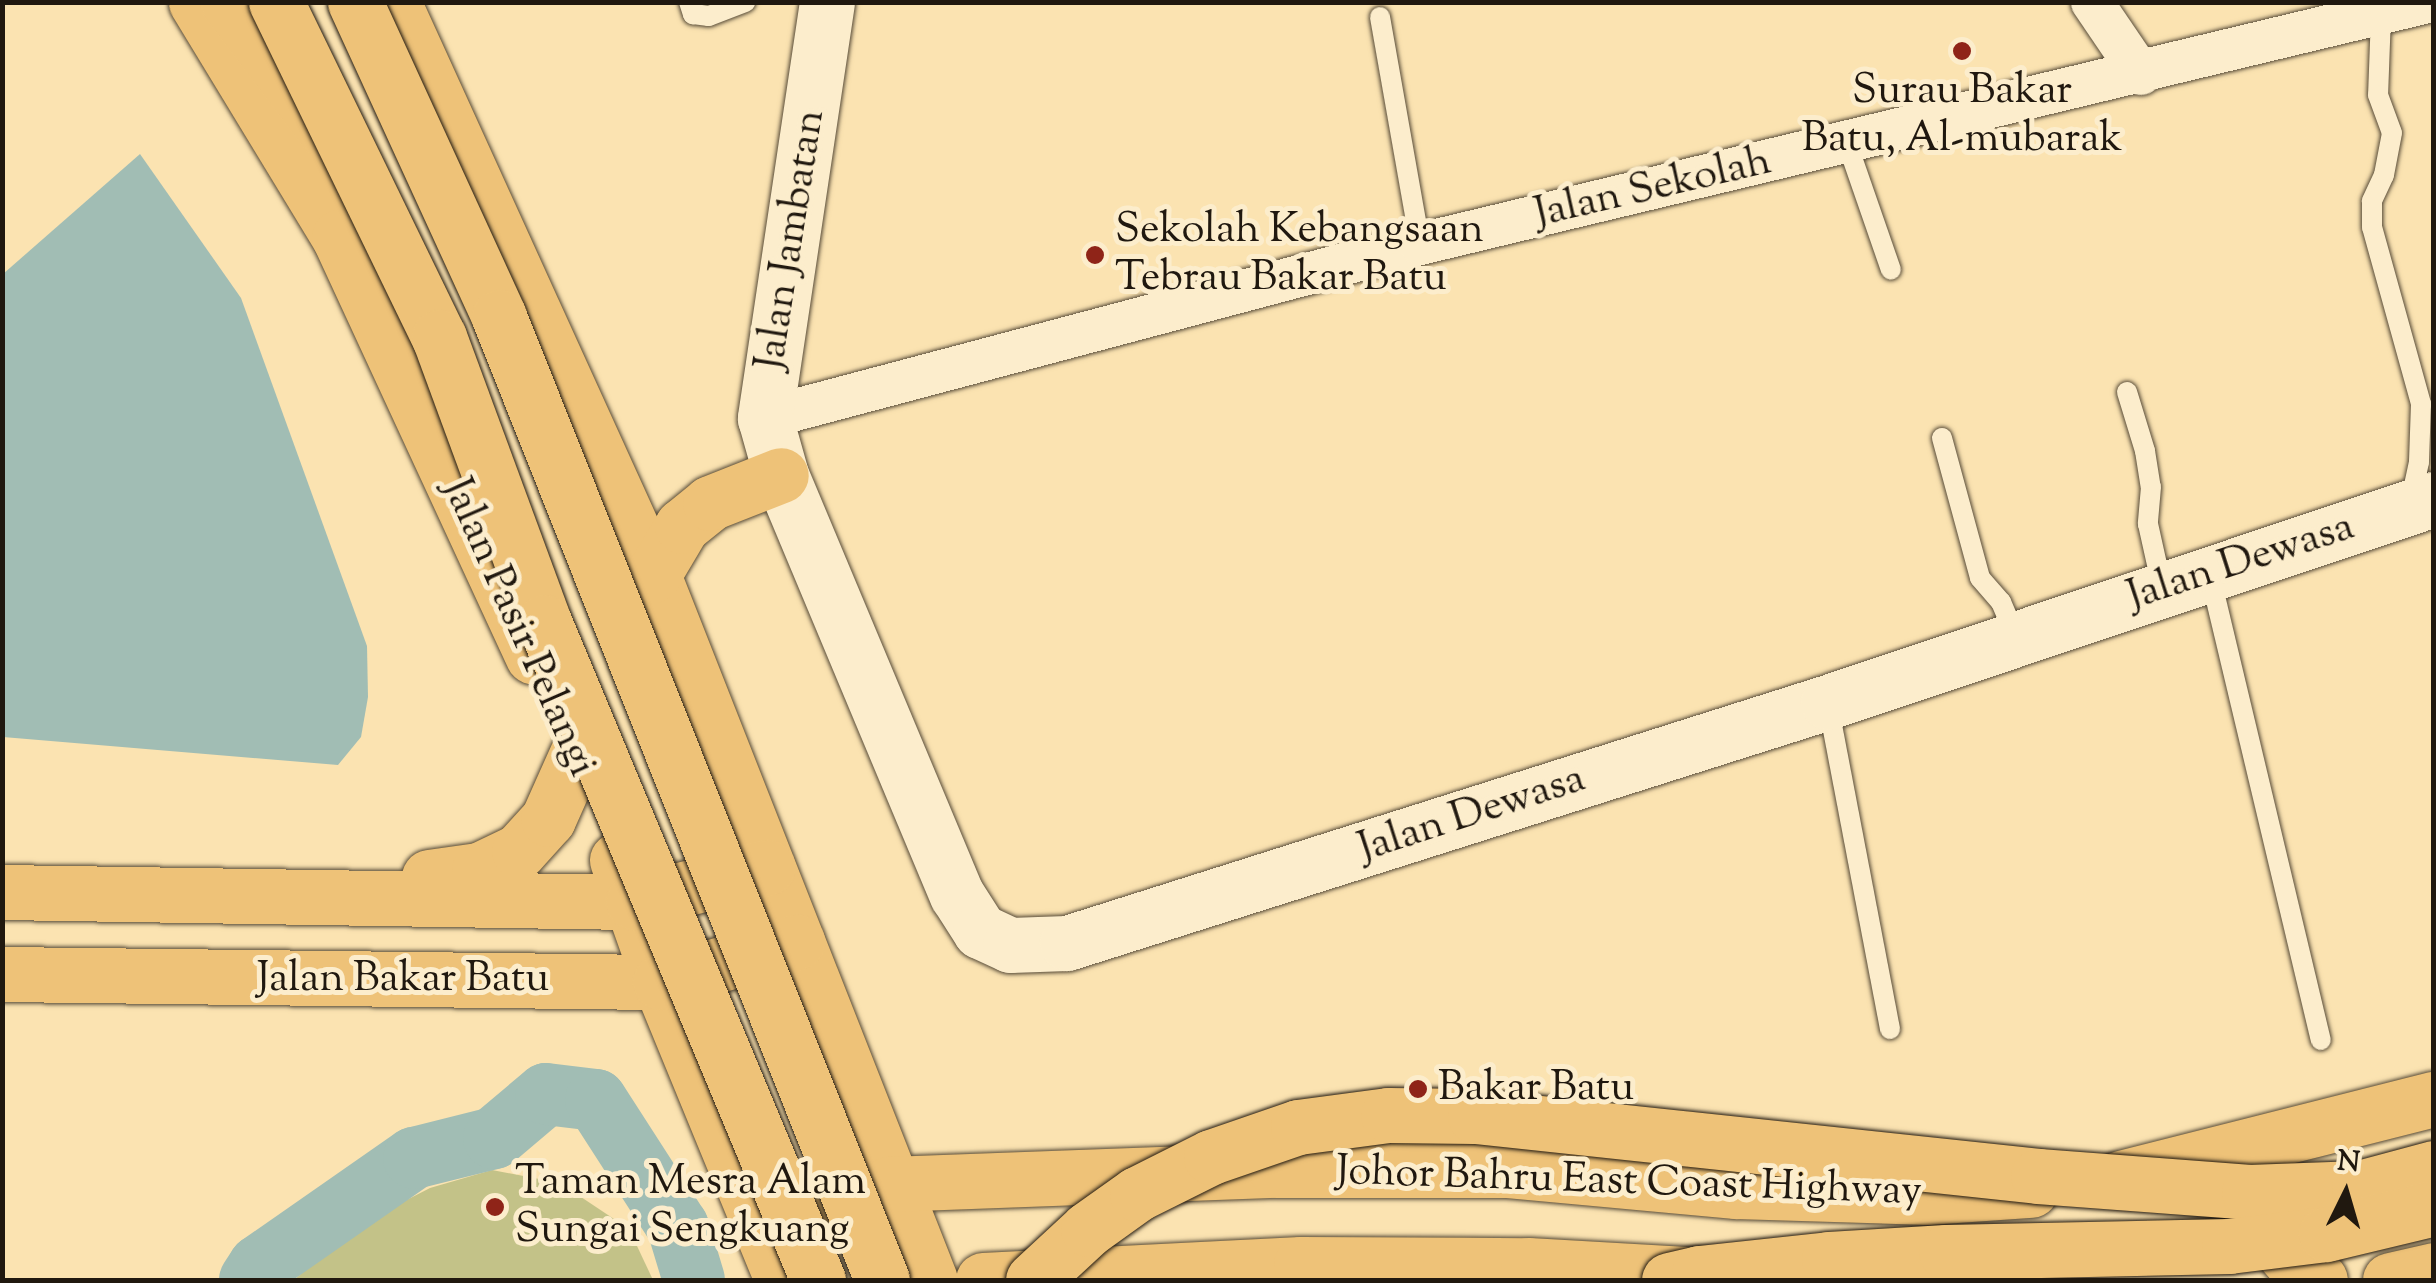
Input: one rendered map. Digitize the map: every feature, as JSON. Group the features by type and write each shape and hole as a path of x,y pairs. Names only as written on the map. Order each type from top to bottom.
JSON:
{"main road":[{"name":"Jalan Pasir Pelangi","path":"196,2 339,237 577,754 660,982 782,1280"},
{"path":"228,2 360,176"},
{"path":"276,2 438,337 544,622 818,1280"},
{"path":"355,2 499,317 882,1280"},
{"path":"394,2 653,575 930,1280"},
{"path":"653,575 682,526 710,503 782,475"},
{"path":"292,895 479,870 500,862 538,834 577,754"},
{"name":"Jalan Bakar Batu","path":"2,892 633,902 768,867"},
{"name":"Jalan Bakar Batu","path":"2,974 660,982 797,942"},
{"path":"457,981 619,1014 660,1032 691,1059"},
{"name":"Johor Bahru East Coast Highway","path":"758,1219 890,1184 1276,1170 1508,1170 1736,1191 1927,1198 2040,1190 2129,1176 2434,1099"},
{"path":"1032,1280 1088,1228 1137,1194 1211,1157 1298,1128 1388,1115 1475,1116 2019,1174 2249,1192 2360,1188 2434,1168"},
{"path":"2313,1127 2293,1142 2276,1164 2267,1191 2268,1219 2278,1246 2296,1267 2320,1280"},
{"path":"1669,1280 1755,1267 1946,1252 2230,1246 2326,1234 2434,1208"},
{"name":"Johor Bahru East Coast Highway","path":"984,1280 1484,1264 1807,1280"},
{"path":"2390,1280 2434,1270"}],"street":[{"name":"Jalan Jambatan","path":"782,475 765,418 828,2"},
{"path":"2092,2 2141,74"},
{"name":"Jalan Sekolah","path":"765,418 1420,244 2141,74 2428,2"},
{"name":"Jalan Dewasa","path":"782,475 957,896 980,931 1010,946 1067,943 1828,702 2422,503"}],"lane":[{"path":"690,2 693,14 709,16 745,2"},
{"path":"2380,15 2378,95 2392,133 2384,176 2372,202 2372,227 2421,404 2422,503"},
{"path":"1380,17 1420,244"},
{"path":"1848,144 1891,270"},
{"path":"2127,392 2145,451 2151,487 2148,524 2186,581 2321,1040"},
{"path":"1942,438 1980,578 2002,602 2016,638"},
{"path":"1828,702 1890,1029"}],"shaded area":[{"name":"Taman Mesra Alam Sungai Sengkuang","path":"492,1170 560,1183 629,1229 653,1280 294,1280 356,1226 430,1188"}],"water":[{"path":"140,154 241,298 367,646 368,697 361,737 338,765 3,737 3,274"}],"waterway":[{"path":"250,1280 259,1266 414,1158 494,1138 546,1094 596,1100 678,1227 694,1280"}],"place":[{"name":"Surau Bakar Batu, Al-mubarak","path":"1962,51"},
{"name":"Sekolah Kebangsaan Tebrau Bakar Batu","path":"1095,255"},
{"name":"Bakar Batu","path":"1418,1089"},
{"name":"Taman Mesra Alam Sungai Sengkuang","path":"495,1207"}]}
